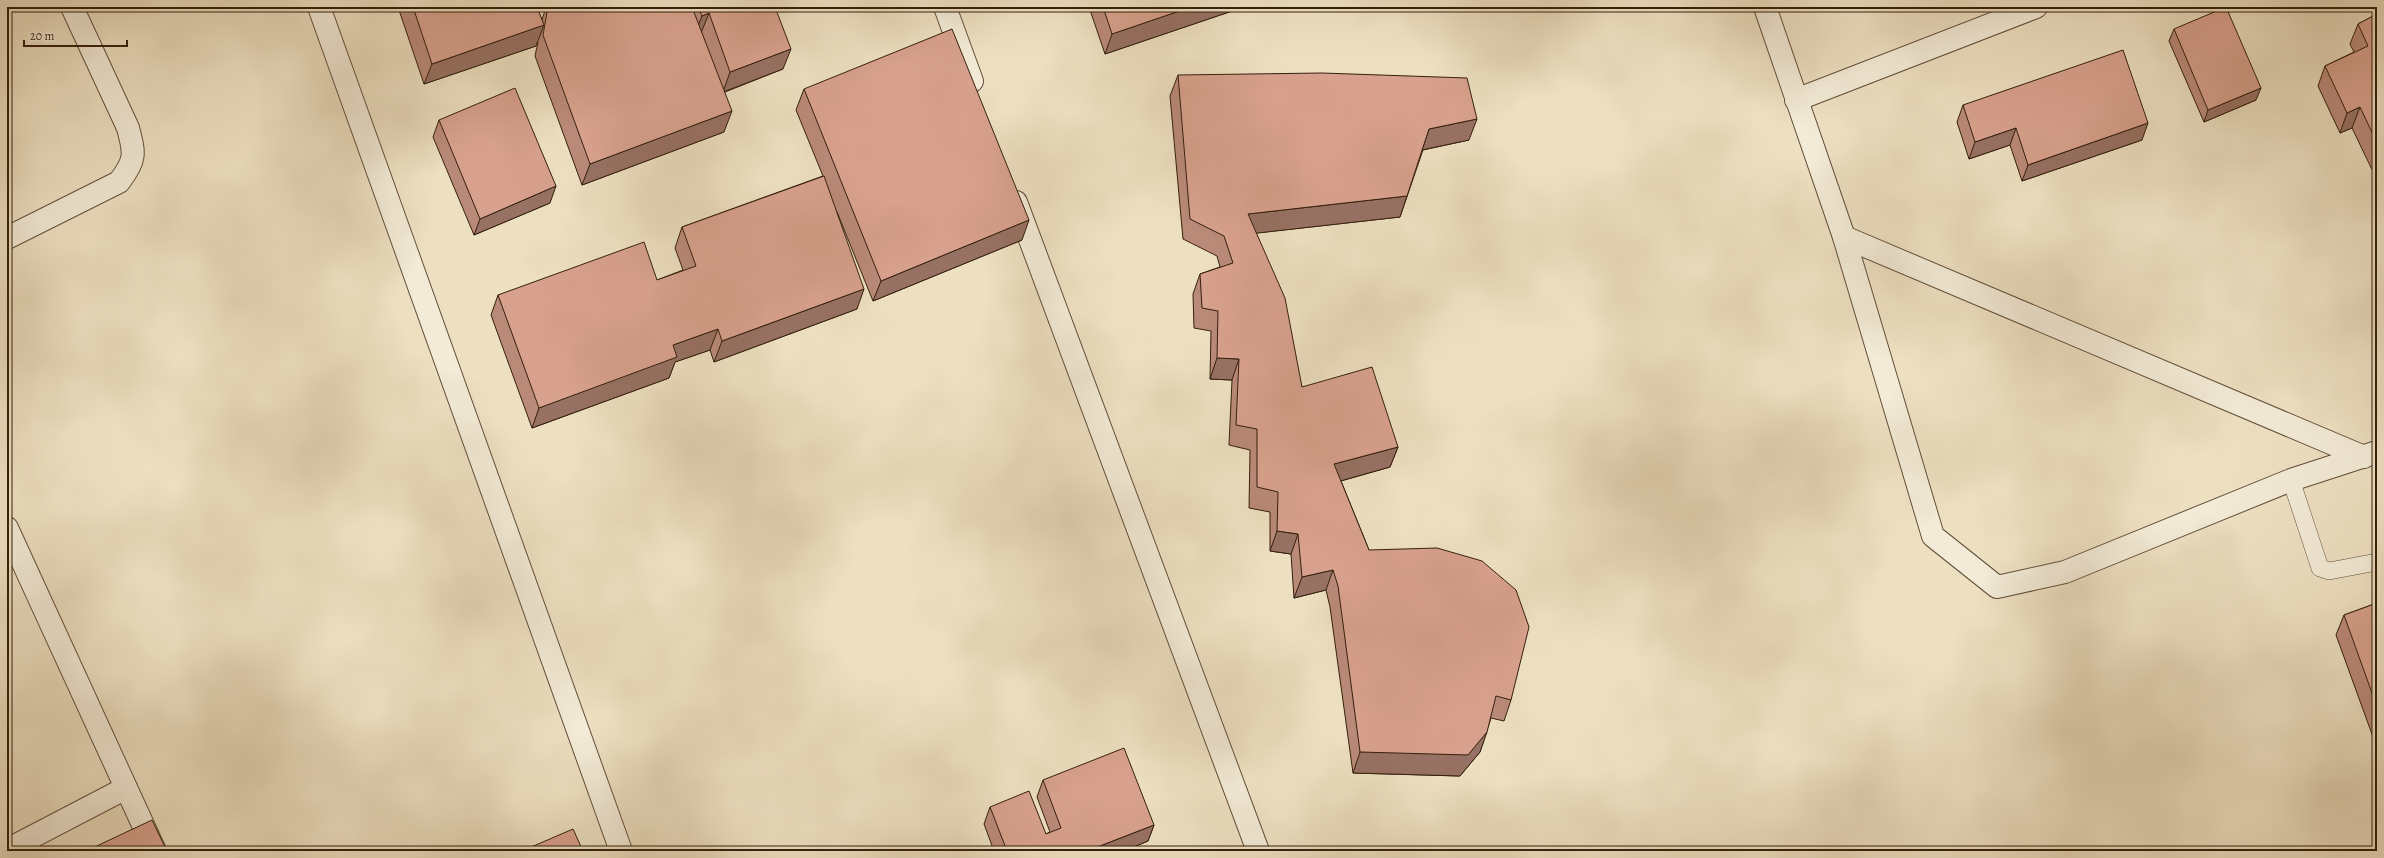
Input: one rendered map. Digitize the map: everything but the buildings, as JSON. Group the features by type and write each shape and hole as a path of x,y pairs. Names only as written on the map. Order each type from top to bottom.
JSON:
{"street":[{"path":"7,238 119,182 131,166 134,148 128,128 72,7"},
{"path":"319,7 621,851"},
{"path":"945,7 980,103"},
{"path":"1765,7 1844,237 1933,536 1997,587 2065,572 2292,480 2370,455"},
{"path":"1796,100 2036,7"},
{"path":"1010,184 1258,851"},
{"path":"1844,237 2370,455"},
{"path":"7,528 155,851"},
{"path":"7,850 126,788"}],"lane":[{"path":"2292,480 2320,568 2329,571 2377,562"}]}
